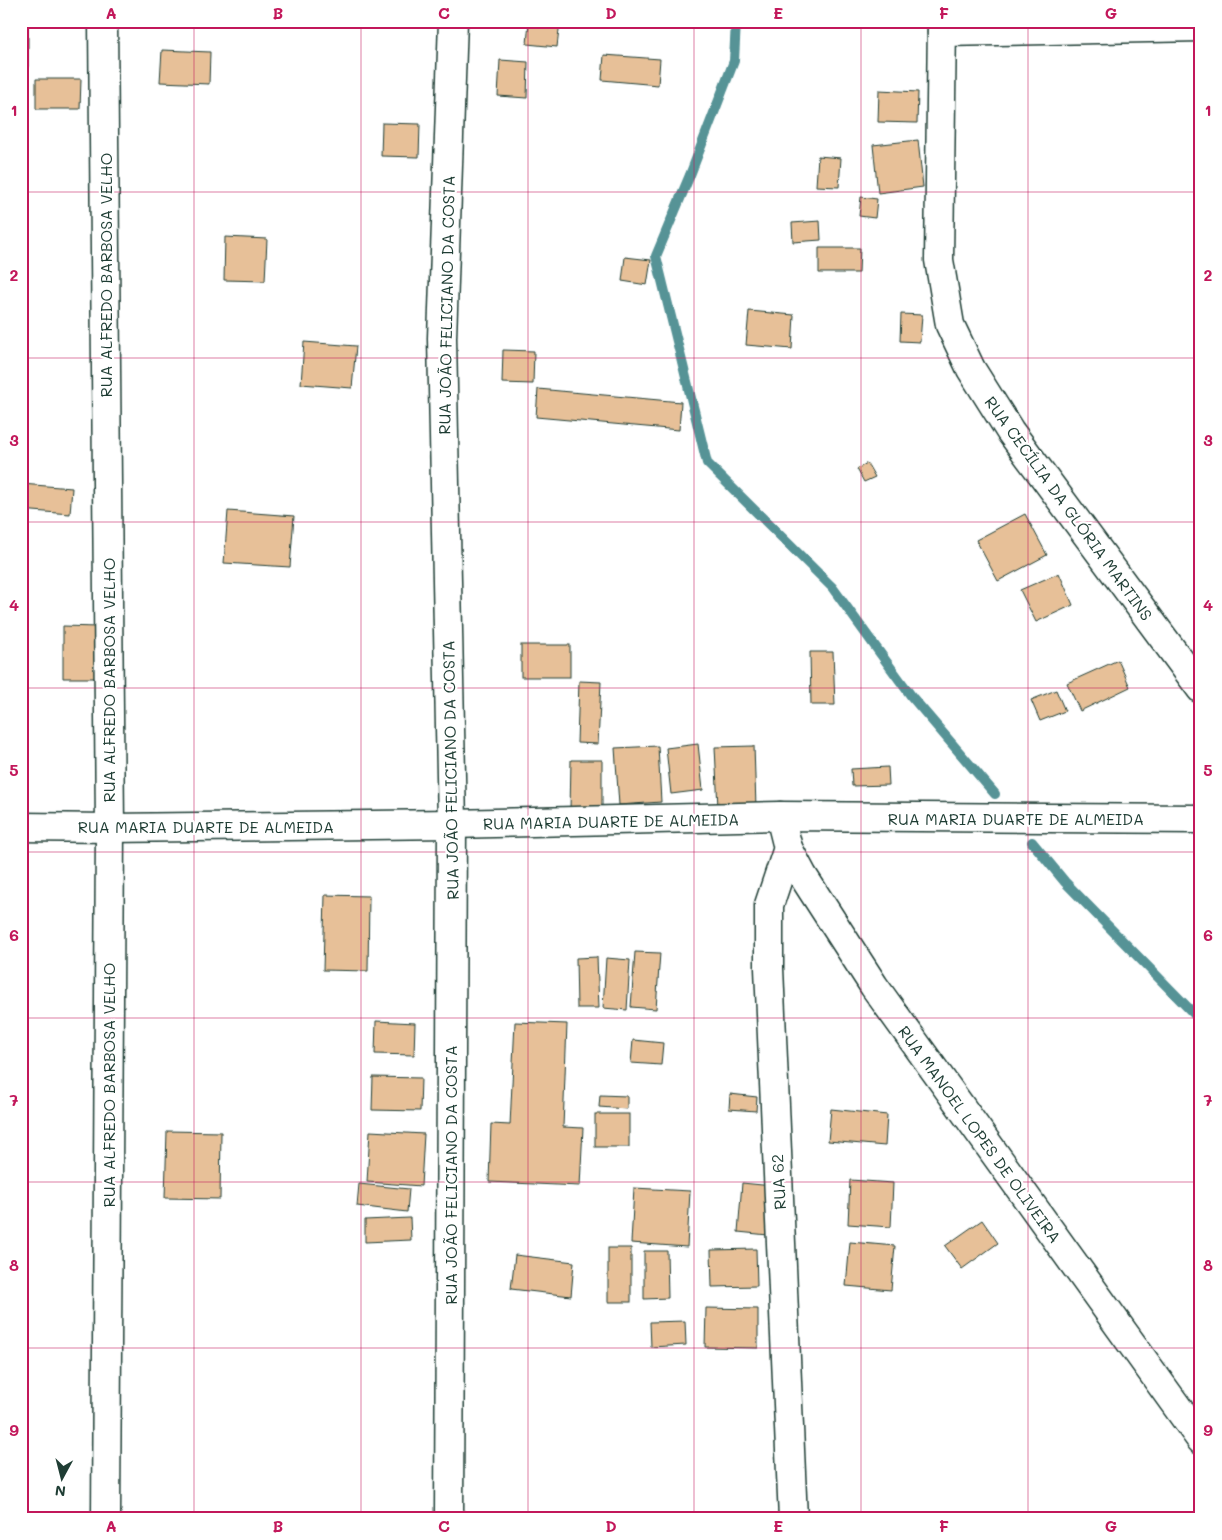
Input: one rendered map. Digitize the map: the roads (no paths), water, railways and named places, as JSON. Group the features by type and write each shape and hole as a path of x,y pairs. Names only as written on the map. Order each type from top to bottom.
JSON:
{"street":[{"name":"RUA ALFREDO BARBOSA VELHO","path":"103,21 110,828 106,1519"},
{"name":"RUA JOÃO FELICIANO DA COSTA","path":"449,1519 452,824 442,338 453,21"},
{"path":"942,27 1201,27"},
{"name":"RUA CECÍLIA DA GLÓRIA MARTINS","path":"942,27 939,260 950,325 971,369 1010,432 1201,689"},
{"name":"RUA MARIA DUARTE DE ALMEIDA","path":"21,827 110,828 452,824 780,816 1201,818"},
{"name":"RUA MANOEL LOPES DE OLIVEIRA","path":"780,816 788,848 803,876 874,986 1201,1440"},
{"name":"RUA 62","path":"788,848 769,905 769,950 793,1519"}],"waterway":[{"path":"736,21 734,61 656,256 707,463 832,587 912,697 995,794"},
{"path":"1032,842 1065,882 1201,1021"}]}
